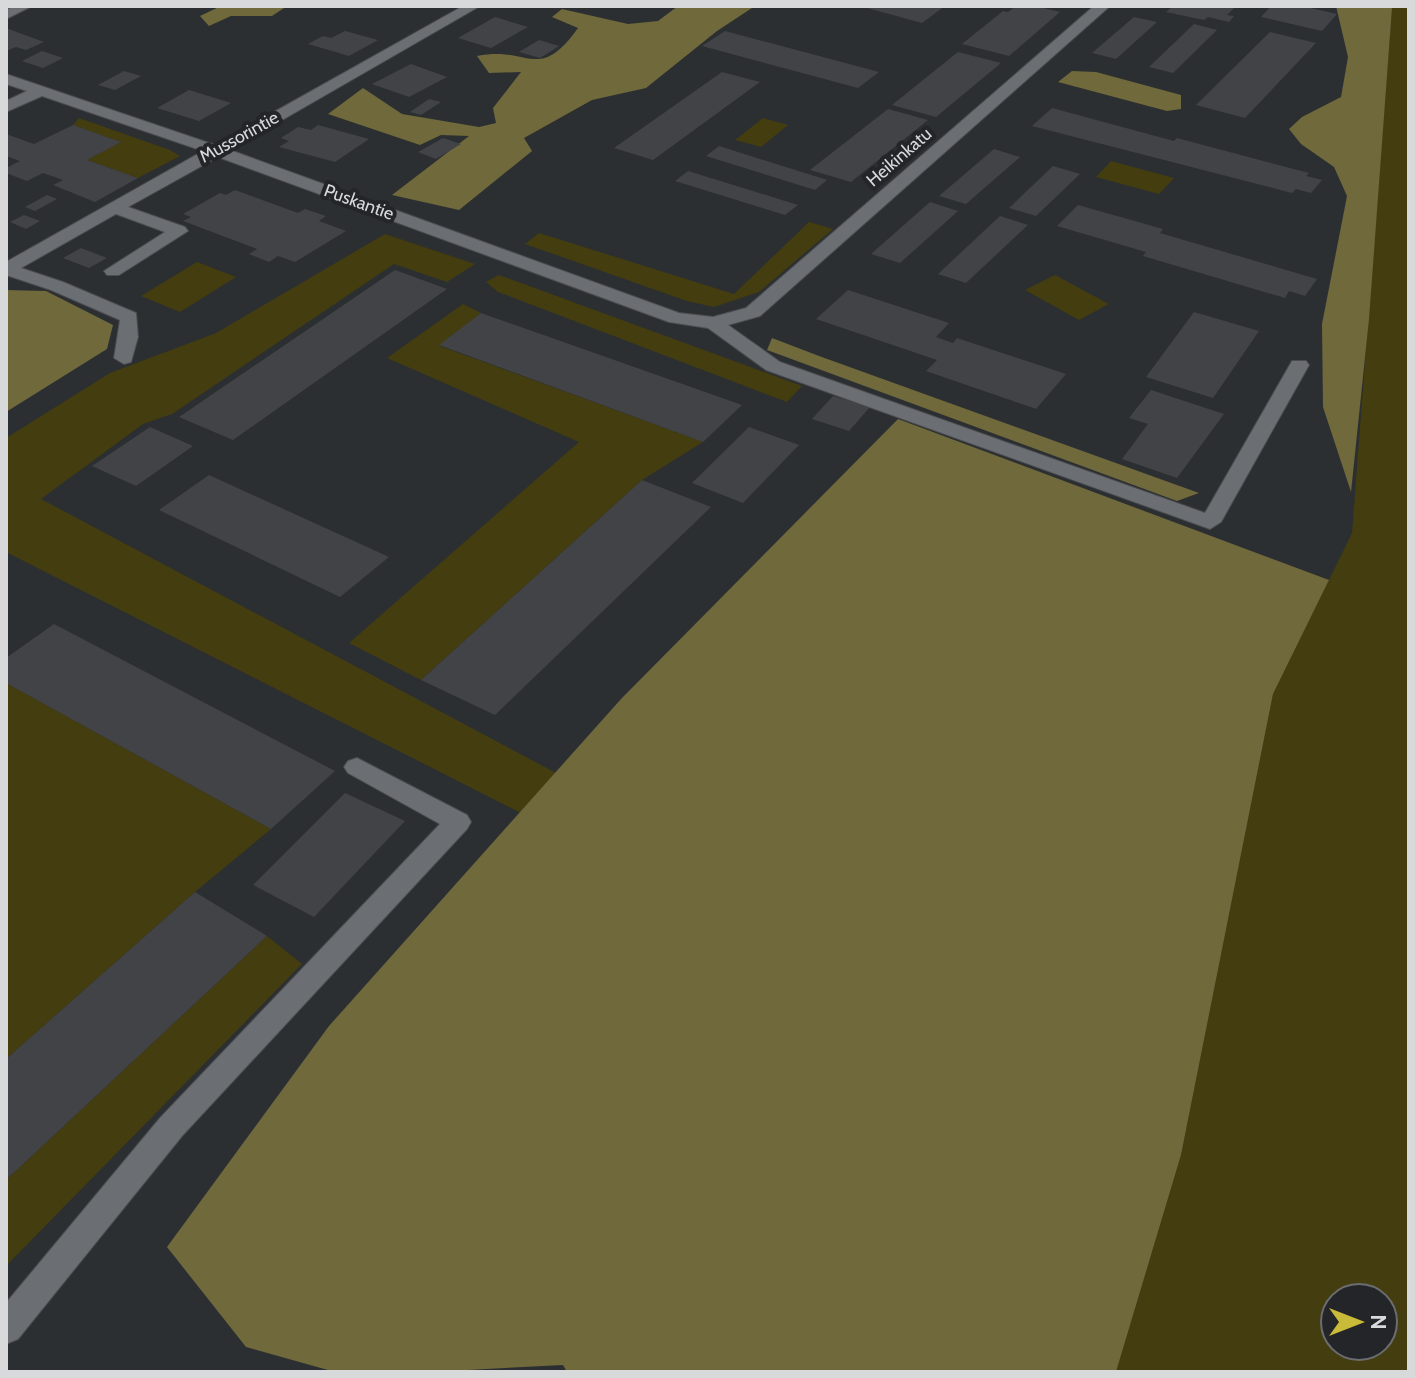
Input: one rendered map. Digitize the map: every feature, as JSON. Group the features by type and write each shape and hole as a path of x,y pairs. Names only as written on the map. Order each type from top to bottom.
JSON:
{"street":[{"path":"6,15 25,6"},
{"name":"Mussorintie","path":"6,269 473,6"},
{"name":"Heikinkatu","path":"713,323 753,312 1103,6"},
{"name":"Puskantie","path":"6,79 215,150 676,318 713,323"},
{"path":"6,107 41,91"},
{"path":"113,271 179,231 114,208"},
{"path":"6,269 57,286 129,317 129,337 124,358"},
{"path":"713,323 773,366 1210,522 1299,365"},
{"path":"6,1328 171,1127 458,822 357,767"}],"shaded area":[{"path":"221,6 287,6 272,16 231,16 209,26 200,16"},
{"path":"678,6 755,6 717,31 646,88 592,100 524,138 532,151 459,210 392,195 469,136 441,135 420,145 328,114 363,88 402,114 479,127 496,123 493,108 521,72 489,73 477,56 495,54 542,59 553,54 578,28 552,17 562,9 628,24 658,21"},
{"path":"1336,6 1392,8 1369,319 1351,492 1323,407 1322,324 1347,196 1334,167 1301,144 1289,129 1302,117 1341,97 1348,57"},
{"path":"1392,6 1409,6 1409,1372 1116,1372 1181,1155 1273,694 1352,533"},
{"path":"1072,71 1096,72 1181,95 1181,109 1167,111 1058,82"},
{"path":"79,118 180,156 138,178 87,160 120,142 73,125"},
{"path":"763,118 788,125 761,147 735,140"},
{"path":"1111,161 1174,178 1159,194 1096,177"},
{"path":"809,222 833,229 759,292 714,307 687,301 525,244 539,233 734,294"},
{"path":"385,234 475,264 447,282 394,264 172,414 143,424 41,499 556,773 521,813 6,552 6,438 110,373 216,333"},
{"path":"197,262 236,277 180,312 141,296"},
{"path":"499,275 802,386 787,402 498,292 486,282"},
{"path":"1055,275 1109,304 1079,320 1025,290"},
{"path":"6,290 46,291 113,325 107,349 6,412"},
{"path":"463,304 481,313 440,346 703,442 642,480 421,680 349,643 579,442 387,358"},
{"path":"772,338 1199,493 1177,501 767,350"},
{"path":"898,419 1329,580 1273,694 1181,1155 1116,1372 567,1372 563,1365 429,1372 335,1372 246,1347 167,1247 329,1026 621,699"},
{"path":"6,683 271,829 6,1059"},
{"path":"267,936 302,964 6,1266 6,1180"}],"building":[{"path":"860,6 945,6 922,23"},
{"path":"1016,6 1035,6 1060,12 1009,56 962,44 1003,11 1008,12"},
{"path":"1173,6 1236,6 1227,15 1234,16 1229,22 1166,12"},
{"path":"1271,6 1302,6 1337,14 1322,31 1261,17"},
{"path":"495,17 528,27 491,48 458,38"},
{"path":"1134,17 1157,22 1116,59 1092,53"},
{"path":"1194,24 1217,30 1173,73 1149,67"},
{"path":"6,28 44,42 26,50 16,47 6,51"},
{"path":"345,31 378,40 349,56 308,44 323,36 331,38"},
{"path":"725,31 879,72 858,88 702,46"},
{"path":"1270,32 1316,43 1245,118 1196,105"},
{"path":"539,40 559,46 540,58 519,52"},
{"path":"42,51 63,58 43,68 22,61"},
{"path":"958,52 1001,63 936,117 892,105"},
{"path":"411,64 447,77 409,97 372,84"},
{"path":"124,71 141,76 115,90 98,85"},
{"path":"722,72 760,82 653,160 614,148"},
{"path":"189,90 231,103 199,121 157,108"},
{"path":"429,99 441,102 421,115 410,112"},
{"path":"1052,108 1309,173 1306,176 1322,180 1311,193 1296,189 1292,193 1032,126"},
{"path":"888,109 928,120 851,182 810,170"},
{"path":"73,125 121,142 87,160 138,178 95,202 53,185 63,180 43,173 27,181 6,173 6,168 20,161 6,156 6,134 34,144"},
{"path":"318,125 369,139 335,162 279,147 289,141 281,138 298,127 311,130"},
{"path":"443,138 461,144 436,159 418,152"},
{"path":"719,146 827,180 815,190 706,156"},
{"path":"994,149 1020,157 966,204 939,196"},
{"path":"1053,166 1080,174 1036,216 1009,208"},
{"path":"688,171 798,205 785,215 675,181"},
{"path":"235,190 298,213 305,209 326,216 319,221 346,231 295,262 278,256 269,262 249,254 257,249 183,221 191,217 183,214 220,193 226,195"},
{"path":"47,195 57,199 35,211 25,207"},
{"path":"930,202 958,211 900,263 871,254"},
{"path":"1078,205 1163,229 1160,233 1317,279 1305,296 1289,291 1285,298 1143,256 1146,252 1057,226"},
{"path":"24,215 40,221 26,229 10,222"},
{"path":"1000,216 1028,225 966,283 938,274"},
{"path":"81,248 107,258 89,268 63,258"},
{"path":"395,270 447,289 233,440 179,417"},
{"path":"848,290 949,323 936,337 953,343 957,338 1066,374 1036,409 926,371 937,360 816,319"},
{"path":"1194,312 1259,331 1213,398 1146,377"},
{"path":"481,313 742,405 703,442 439,345"},
{"path":"1151,390 1224,414 1177,478 1122,459 1148,424 1129,418"},
{"path":"833,396 870,407 849,431 812,419"},
{"path":"150,427 193,446 136,486 92,466"},
{"path":"749,427 799,445 743,503 692,483"},
{"path":"209,475 389,557 340,597 159,510"},
{"path":"642,480 711,507 495,715 421,680"},
{"path":"54,624 335,771 271,829 6,683 6,658"},
{"path":"345,793 405,821 314,917 253,885"},
{"path":"195,892 267,936 6,1180 6,1059"}]}
